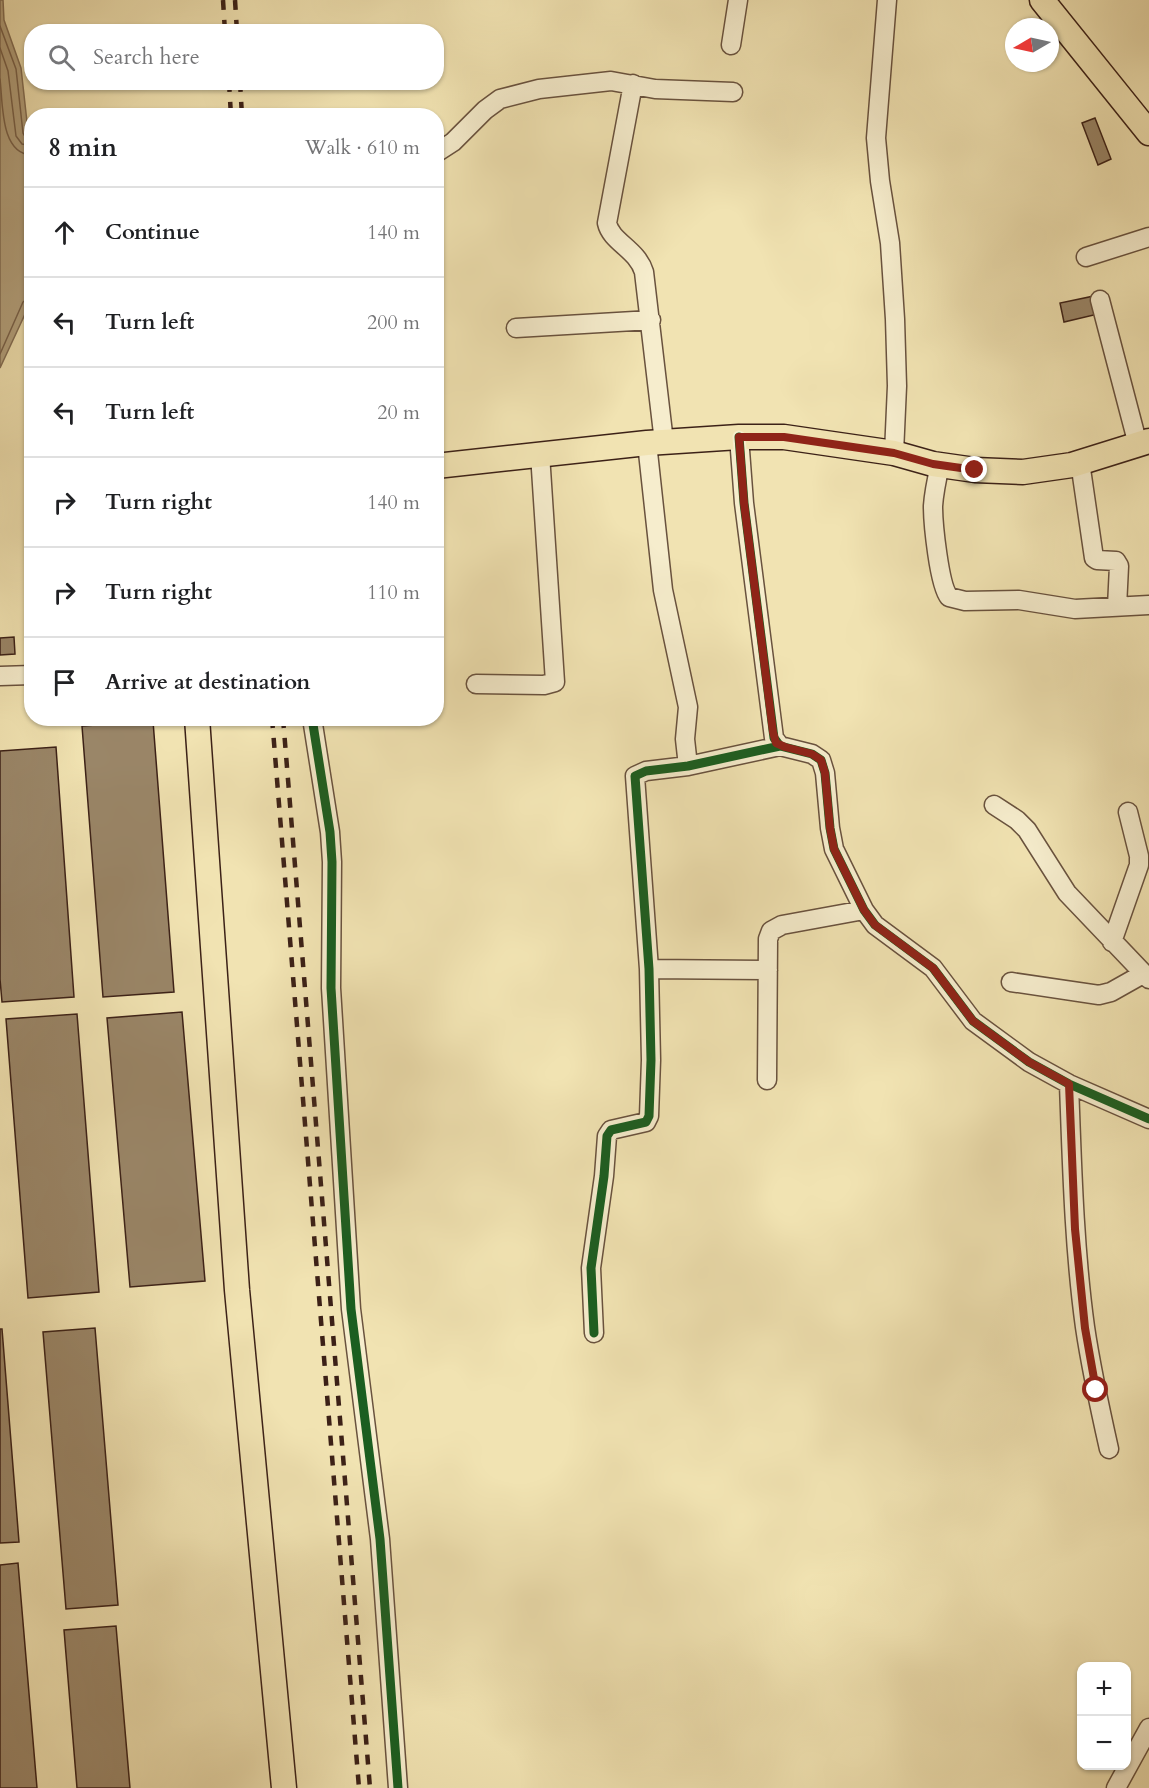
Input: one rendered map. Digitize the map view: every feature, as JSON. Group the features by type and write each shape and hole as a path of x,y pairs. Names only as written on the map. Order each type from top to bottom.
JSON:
{"main road":[{"path":"1042,0 1149,133"},
{"path":"444,465 655,443 739,437 784,437 894,453 940,465 975,470 1023,472 1080,462 1143,443"},
{"path":"198,726 237,1290 284,1788"}],"street":[{"path":"731,45 738,0"},
{"path":"887,0 876,138 890,243 895,319 897,386 894,453"},
{"path":"444,148 493,104 511,95 598,81 633,84 655,89 733,92"},
{"path":"633,84 607,223 610,232 634,254 642,266 651,320 664,600 688,707 685,734 688,766"},
{"path":"1086,257 1149,237"},
{"path":"1100,300 1143,443"},
{"path":"516,328 651,320"},
{"path":"739,437 744,503 773,732 776,743 780,746"},
{"path":"476,684 544,686 555,682 540,454"},
{"path":"1080,462 1094,558 1119,563 1117,607"},
{"path":"940,465 933,512 942,584 949,597 965,601 1019,600 1059,608 1149,605"},
{"path":"0,676 24,675"},
{"path":"313,726 330,832 332,862 331,988 351,1309 380,1539 398,1788"},
{"path":"594,1333 591,1268 603,1185 607,1136 611,1130 648,1120 651,1060 649,969 635,779 641,772 688,766 780,746 812,754 821,760 825,773 831,839 864,910 883,932 933,968 973,1021 1029,1062 1069,1084 1149,1119"},
{"path":"994,805 1028,830 1061,885 1146,976 1099,995 1011,982"},
{"path":"1112,942 1139,865 1139,856 1128,812"},
{"path":"767,1080 768,939 771,931 775,928 864,910"},
{"path":"649,969 768,970"},
{"path":"1069,1084 1075,1229 1085,1328 1109,1449"},
{"path":"1116,1788 1149,1728"}],"water":[{"path":"0,0 3,0 4,20 21,68 25,108 24,316 0,368"}],"building":[{"path":"1095,118 1111,159 1098,165 1082,123"},
{"path":"1094,296 1098,314 1064,322 1060,303"},
{"path":"14,637 15,654 0,655 0,638"},
{"path":"82,726 153,726 174,992 103,997"},
{"path":"56,747 74,997 2,1002 0,979 0,751"},
{"path":"182,1012 205,1281 130,1287 107,1018"},
{"path":"77,1014 99,1292 28,1298 6,1019"},
{"path":"95,1328 118,1605 66,1609 43,1332"},
{"path":"0,1329 2,1329 19,1542 0,1543"},
{"path":"18,1563 37,1788 0,1788 0,1565"},
{"path":"116,1626 130,1788 77,1788 64,1630"}],"railway":[{"path":"223,0 224,24"},
{"path":"235,0 236,24"},
{"path":"229,90 231,108"},
{"path":"240,90 242,108"},
{"path":"273,726 359,1788"},
{"path":"284,726 370,1788"}],"cycle path":[{"path":"739,437 744,503 774,738 780,746 812,754 821,760 825,773 834,849 864,910 875,925 933,968 973,1021 1029,1062 1069,1084 1149,1119"},
{"path":"313,726 330,832 332,862 331,988 351,1309 380,1539 398,1788"},
{"path":"594,1333 591,1268 604,1176 607,1136 611,1130 646,1122 649,1116 651,1060 649,969 635,776 646,771 688,766 780,746"}],"route":[{"path":"975,470 933,464 894,453 784,437 739,437 744,503 776,743 812,754 821,760 824,766 834,849 864,910 875,925 933,968 965,1012 982,1029 1029,1062 1069,1084 1075,1229 1085,1328 1096,1390"}]}
